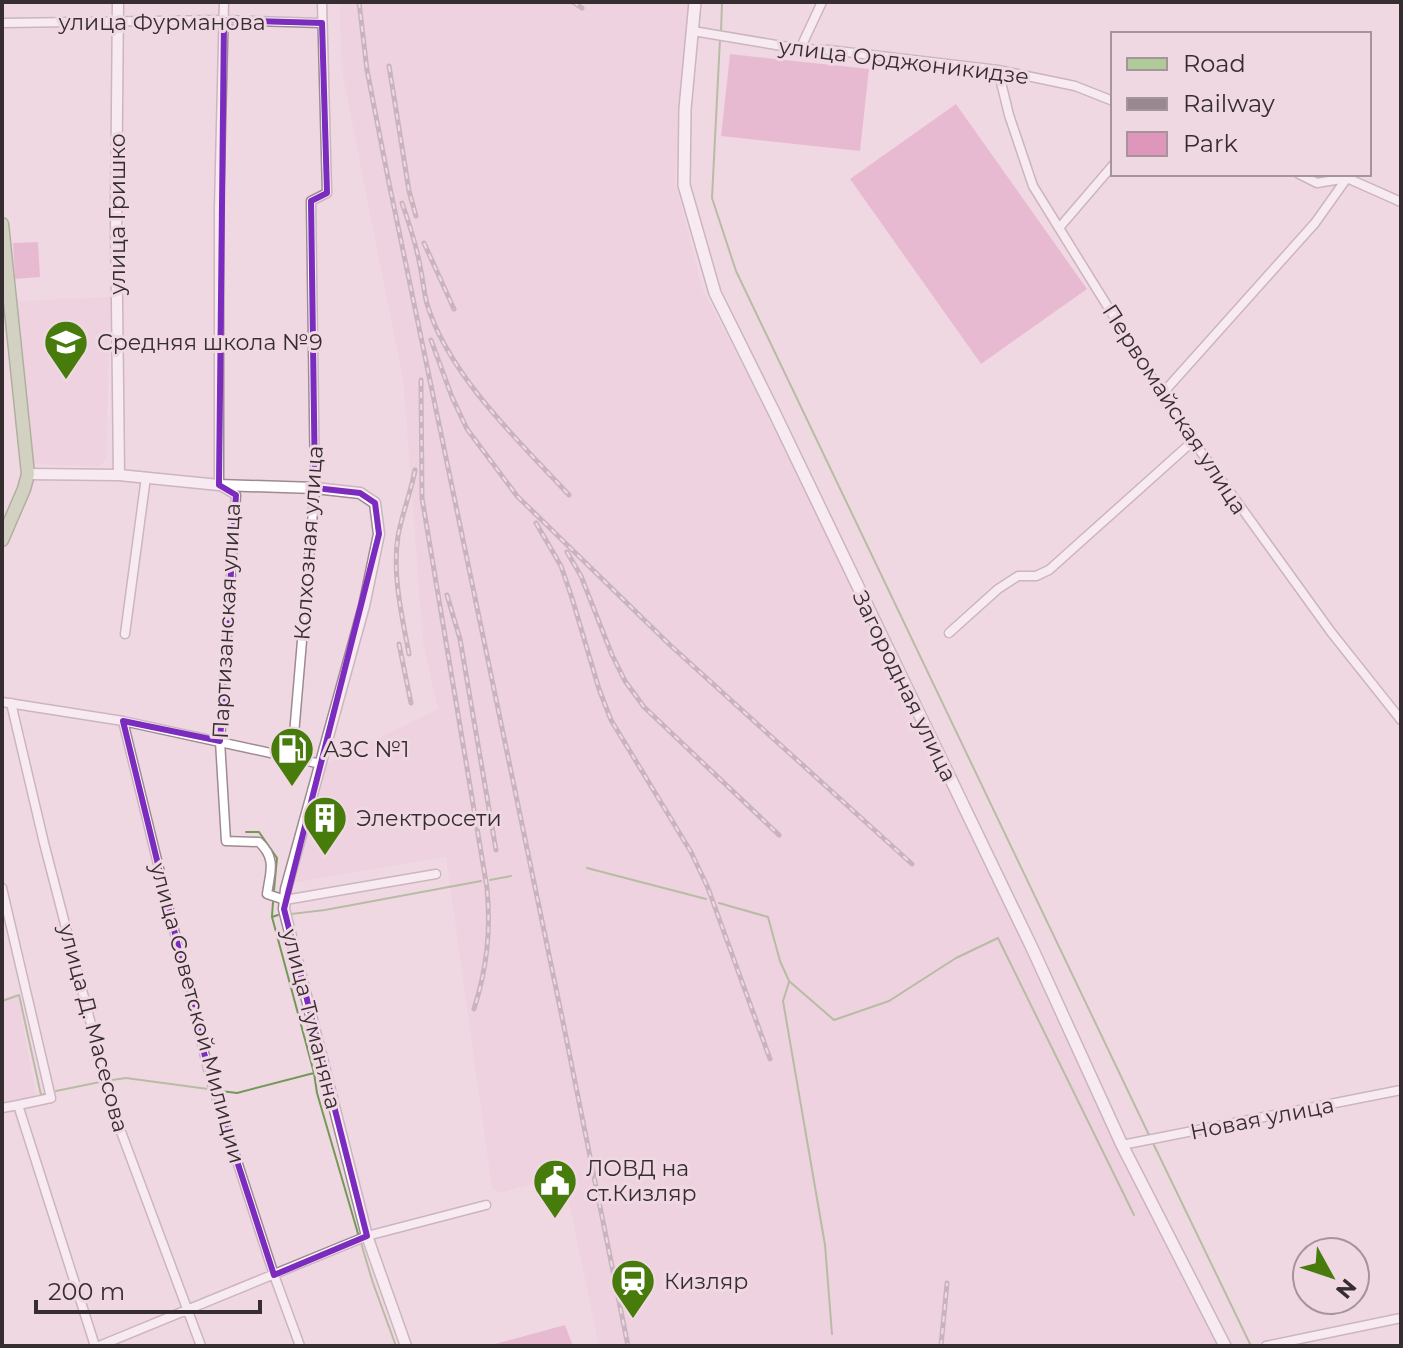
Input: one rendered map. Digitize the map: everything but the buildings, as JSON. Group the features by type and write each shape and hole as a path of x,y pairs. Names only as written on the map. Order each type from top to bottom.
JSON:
{"main road":[{"name":"Загородная улица","path":"695,2 685,109 684,185 715,293 1033,950 1122,1145 1225,1346"},
{"path":"2,224 28,474 2,540"}],"street":[{"name":"улица Гришко","path":"118,2 116,215 119,475"},
{"name":"Партизанская улица","path":"224,2 219,208 219,485 236,495 220,741 226,841 259,842 267,849 271,859 267,894 285,900"},
{"name":"Колхозная улица","path":"292,758 315,488 311,201 327,193 322,2"},
{"path":"800,49 822,2"},
{"name":"улица Фурманова","path":"2,23 224,20 322,23"},
{"name":"улица Орджоникидзе","path":"693,31 800,49 998,70 1075,86 1111,100"},
{"name":"Первомайская улица","path":"998,70 1009,115 1033,186 1059,228 1192,442 1331,632 1401,720"},
{"path":"1059,228 1111,167"},
{"path":"1303,176 1317,183 1347,178 1401,202"},
{"path":"1162,394 1315,223 1347,178"},
{"path":"949,633 998,589 1018,576 1036,576 1049,570 1192,442"},
{"path":"28,474 119,475 219,485 315,488"},
{"path":"125,634 146,477"},
{"name":"улица Туманяна","path":"315,488 360,493 375,503 379,534 364,606 286,889 284,909 367,1236 406,1346"},
{"path":"6,702 123,721 321,764"},
{"name":"улица Д. Масесова","path":"6,702 114,1113 201,1346"},
{"name":"улица Советской Милиции","path":"123,721 211,1081 300,1346"},
{"path":"285,900 436,874"},
{"path":"2,888 51,1098 2,1108"},
{"name":"Новая улица","path":"1122,1145 1401,1090"},
{"path":"18,1105 97,1346 367,1236 486,1205"},
{"path":"1266,1346 1401,1318"}],"highlighted area":[{"path":"224,20 322,23 327,193 311,201 315,488 360,493 375,503 379,534 284,909 367,1236 274,1275 211,1081 123,721 220,741 236,495 219,485"}],"shaded area":[{"path":"339,2 689,2 675,180 703,290 780,436 1061,1015 1226,1346 599,1346 563,1175 500,1193 492,1189 446,857 293,883 321,767 438,709 423,643 403,380 342,72"},
{"name":"Средняя школа №9","path":"111,297 106,460 99,466 30,464 17,301"},
{"path":"18,997 37,1101 2,1106 2,1001"}],"green space":[{"path":"730,54 869,69 860,151 721,136"},
{"path":"956,104 1087,289 981,364 850,179"},
{"path":"38,242 40,277 15,279 13,243"},
{"path":"565,1325 573,1346 495,1346 495,1344"}],"waterway":[{"path":"721,33 722,2"},
{"path":"720,39 712,198 736,271 1149,1135"},
{"path":"246,832 259,832 277,858 274,890"},
{"path":"587,868 706,899"},
{"path":"490,880 511,876"},
{"path":"291,914 481,881"},
{"path":"272,916 273,902"},
{"path":"719,903 768,917 789,981 834,1020 889,1001 956,958 998,938 1134,1215"},
{"path":"221,1091 237,1093 314,1073 272,917 278,915"},
{"path":"789,982 783,1001 825,1245 832,1334"},
{"path":"2,1001 19,995 41,1095 44,1094"},
{"path":"314,1073 359,1237"},
{"path":"112,1080 126,1078 208,1089"},
{"path":"56,1091 100,1082"},
{"path":"1152,1141 1251,1346"},
{"path":"361,1243 396,1346"}],"railway":[{"path":"359,2 367,70 388,178 628,1346"},
{"path":"573,2 582,8"},
{"path":"389,66 409,191 416,216"},
{"path":"402,203 416,249 427,304 451,357 508,430 569,495"},
{"path":"424,243 454,309"},
{"path":"431,340 467,429 517,496 670,645 912,864"},
{"path":"421,380 422,498 487,888 487,949 474,1009"},
{"path":"409,654 399,595 396,551 415,470"},
{"path":"536,523 561,566 611,720 691,852 708,888 770,1059"},
{"path":"567,552 581,576 612,655 625,681 644,707 779,835"},
{"path":"447,595 460,639 496,850"},
{"path":"399,644 411,703"},
{"path":"941,1346 947,1283"}],"place":[{"name":"Средняя школа №9","path":"66,381"},
{"name":"АЗС №1","path":"292,788"},
{"name":"Электросети","path":"325,857"},
{"name":"ЛОВД на ст.Кизляр","path":"555,1220"},
{"name":"Кизляр","path":"633,1320"}]}
